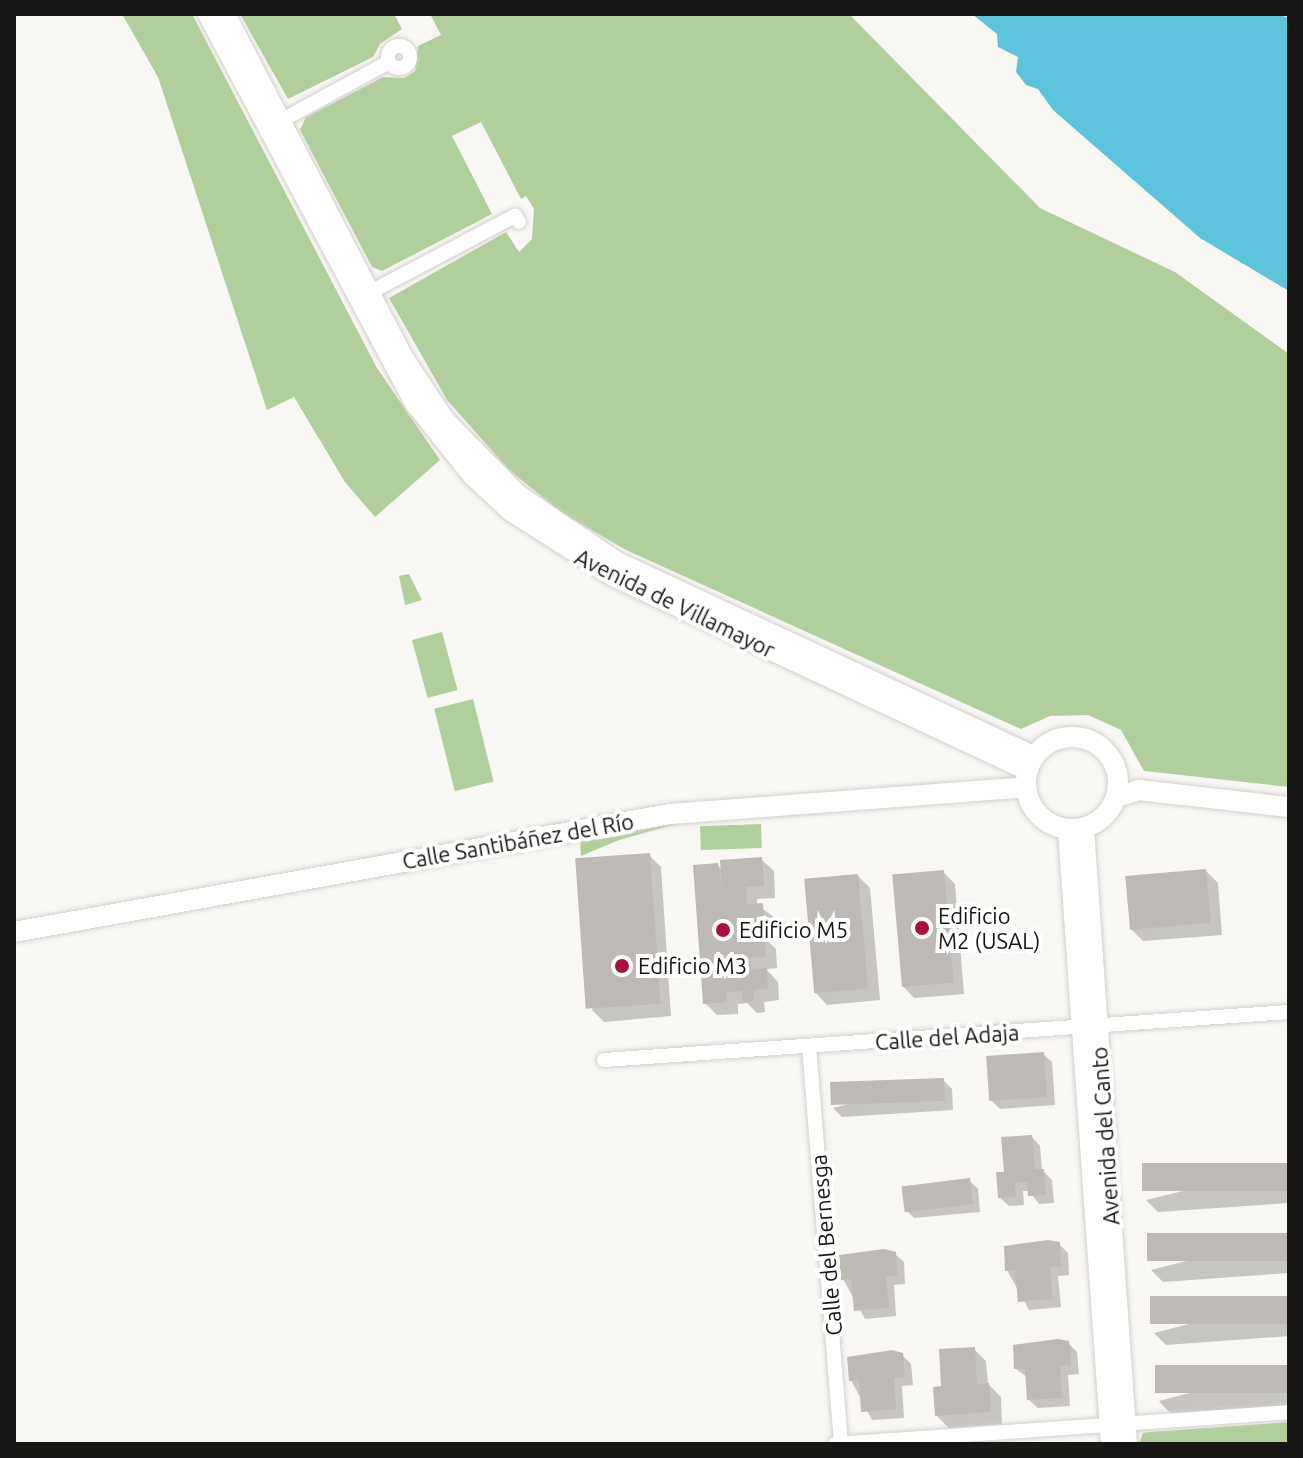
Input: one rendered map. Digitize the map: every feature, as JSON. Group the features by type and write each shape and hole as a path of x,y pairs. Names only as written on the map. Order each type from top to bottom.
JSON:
{"main road":[{"name":"Avenida de Villamayor","path":"208,14 274,125"},
{"name":"Avenida de Villamayor","path":"225,14 274,125 362,296 445,421 494,473 561,529 615,561 1029,771"},
{"path":"1085,738 1107,753 1118,787 1110,811 1076,829 1044,820 1029,771 1057,740 1085,738"},
{"name":"Calle Santibáñez del Río","path":"14,932 670,814 1029,771"},
{"path":"1118,787 1289,807"},
{"name":"Avenida del Canto","path":"1076,829 1118,1434"}],"street":[{"path":"274,125 389,62"},
{"path":"362,296 515,216 519,222"},
{"name":"Calle del Adaja","path":"604,1060 1289,1012"},
{"name":"Calle del Bernesga","path":"809,1046 841,1444"},
{"path":"835,1444 1118,1434 1289,1412"}],"green space":[{"path":"122,14 192,14 377,368 440,460 375,517 345,482 294,397 267,410 158,77"},
{"path":"240,14 394,14 402,29 380,44 373,57 288,99"},
{"path":"430,14 849,14 1040,208 1175,272 1289,354 1289,787 1144,771 1121,730 1088,715 1050,716 1021,729 626,550 562,513 509,470 447,400 389,298 506,232 519,252 532,239 534,209 526,196 521,199 481,122 452,136 492,214 382,271 372,267 300,130 306,117 383,77 404,78 415,71 418,46 441,35"},
{"path":"409,574 422,600 405,605 399,576"},
{"path":"442,632 458,690 428,698 412,640"},
{"path":"473,699 494,781 455,791 434,709"},
{"path":"679,823 619,840 581,856 580,840"},
{"path":"761,824 762,848 701,850 700,826"},
{"path":"1289,1422 1289,1444 1139,1444 1143,1433 1149,1432"}],"water":[{"path":"972,14 1276,14 1289,18 1289,291 1200,238 1053,110 1038,89 1026,85 1016,72 1018,57 998,47 997,34"}],"building":[{"name":"Edificio M3","path":"650,853 661,1004 586,1009 575,858"},
{"name":"Edificio M5","path":"762,857 764,886 746,887 747,904 763,903 764,925 748,925 749,936 765,935 766,957 750,958 751,969 767,968 768,989 753,990 754,1001 743,1002 742,991 726,992 727,1002 703,1004 693,865 718,863 722,889 720,860"},
{"path":"1206,869 1211,923 1130,930 1125,876"},
{"name":"Edificio M2 (USAL)","path":"944,870 954,983 902,987 892,875"},
{"path":"858,874 868,989 814,993 804,879"},
{"path":"1044,1052 1047,1097 989,1101 986,1056"},
{"path":"944,1078 945,1101 831,1105 830,1082"},
{"path":"1032,1135 1035,1169 1044,1169 1046,1195 1028,1196 1027,1182 1015,1183 1016,1197 998,1198 996,1172 1004,1172 1001,1137"},
{"path":"1142,1163 1289,1163 1289,1191 1142,1191"},
{"path":"970,1178 973,1204 905,1212 902,1186"},
{"path":"1147,1233 1289,1233 1289,1261 1147,1261"},
{"path":"1048,1240 1060,1242 1061,1267 1050,1267 1053,1299 1018,1302 1015,1270 1005,1271 1004,1246"},
{"path":"884,1249 896,1252 897,1276 886,1277 889,1308 854,1311 851,1279 841,1280 839,1255"},
{"path":"1150,1296 1289,1296 1289,1324 1150,1324"},
{"path":"1058,1339 1069,1341 1071,1365 1060,1366 1062,1398 1027,1400 1025,1369 1014,1369 1013,1345"},
{"path":"975,1347 977,1384 989,1383 991,1412 935,1416 933,1387 941,1386 939,1349"},
{"path":"892,1350 903,1353 905,1377 894,1378 896,1409 861,1412 859,1380 849,1381 847,1357"},
{"path":"1155,1365 1289,1365 1289,1393 1155,1393"}],"place":[{"name":"Edificio M2 (USAL)","path":"922,928"},
{"name":"Edificio M5","path":"723,930"},
{"name":"Edificio M3","path":"622,966"}]}
